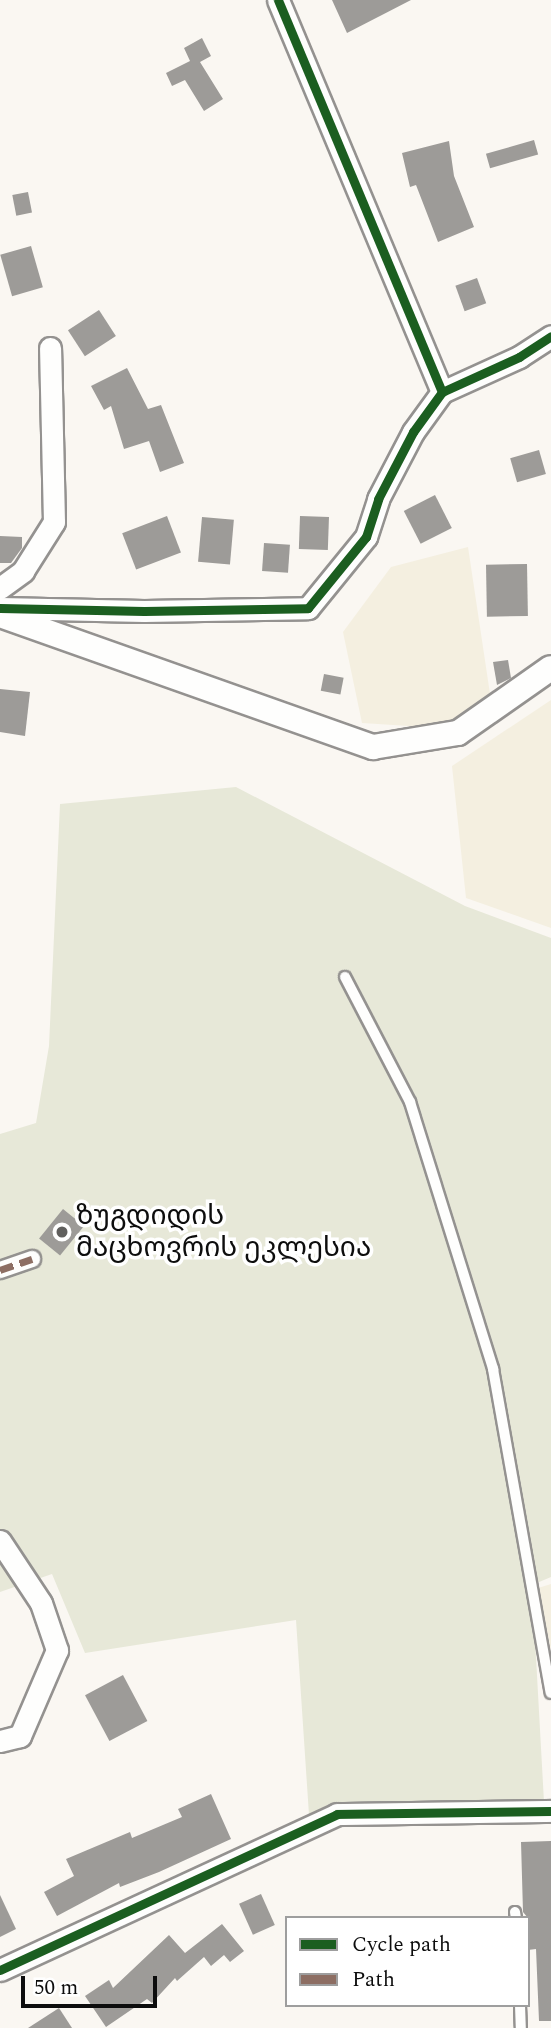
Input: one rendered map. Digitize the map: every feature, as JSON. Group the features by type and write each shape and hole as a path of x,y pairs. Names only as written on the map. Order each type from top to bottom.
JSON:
{"street":[{"path":"278,0 442,392"},
{"path":"0,608 308,608 366,537 378,499 414,432 442,392 519,357 551,336"},
{"path":"0,588 23,571 54,522 50,348"},
{"path":"0,615 373,747 458,733 551,668"},
{"path":"0,1270 32,1259"},
{"path":"0,1541 41,1603 57,1650 20,1736 0,1741"},
{"path":"0,1970 337,1814 551,1811"}],"lane":[{"path":"345,977 410,1102 493,1370 551,1693"},
{"path":"520,2007 521,2028"}],"shaded area":[{"path":"468,547 490,694 440,728 362,723 343,632 391,567"},
{"path":"551,700 551,928 466,898 452,766"},
{"path":"551,1584 551,1650 538,1588"}],"green space":[{"path":"236,787 465,906 551,938 551,1577 532,1585 544,1802 429,1811 310,1830 296,1620 85,1653 52,1574 0,1592 0,1134 36,1123 49,1046 60,804"}],"building":[{"path":"332,0 411,0 347,33"},
{"path":"202,38 211,56 200,62 223,99 204,111 185,80 172,86 166,73 190,61 184,48"},
{"path":"534,140 538,154 490,168 486,154"},
{"path":"449,141 454,176 474,227 438,242 416,185 410,187 402,153"},
{"path":"28,192 32,213 16,216 12,195"},
{"path":"31,246 43,287 12,296 0,255"},
{"path":"477,278 486,303 465,311 455,286"},
{"path":"99,310 116,336 85,356 68,330"},
{"path":"127,368 148,409 161,405 184,463 160,472 149,441 124,449 111,406 104,410 91,386"},
{"path":"539,450 546,474 517,482 510,458"},
{"path":"435,495 452,528 421,544 404,511"},
{"path":"167,516 181,552 136,570 122,533"},
{"path":"300,516 329,517 328,550 299,549"},
{"path":"202,517 234,520 230,565 198,562"},
{"path":"0,536 22,537 22,548 11,563 0,563"},
{"path":"264,543 290,545 288,573 262,571"},
{"path":"527,564 528,616 487,617 486,565"},
{"path":"508,660 511,678 497,685 493,662"},
{"path":"324,674 344,678 340,695 321,691"},
{"path":"0,689 30,692 25,736 0,732"},
{"name":"ზუგდიდის მაცხოვრის ეკლესია","path":"63,1209 84,1226 60,1256 39,1239"},
{"path":"123,1675 147,1721 109,1741 85,1695"},
{"path":"211,1794 231,1839 159,1872 120,1887 119,1883 57,1916 44,1892 74,1876 66,1859 130,1832 132,1838 182,1817 178,1809"},
{"path":"551,1841 551,2021 539,2021 536,1949 530,1950 530,1916 523,1912 521,1842"},
{"path":"261,1894 275,1925 253,1935 239,1904"},
{"path":"0,1895 16,1929 0,1937"},
{"path":"222,1924 244,1951 230,1962 224,1955 211,1966 204,1957 177,1981 175,1978 152,2003 147,1999 106,2027 85,1996 109,1980 113,1988 169,1935 185,1953"},
{"path":"59,2008 72,2028 28,2028"}],"marked path":[{"path":"0,1270 32,1259"}],"cycle path":[{"path":"278,0 442,392"},
{"path":"0,608 144,611 308,608 366,537 378,499 413,432 442,392 519,357 551,336"},
{"path":"0,1970 337,1814 551,1811"}],"place":[{"name":"ზუგდიდის მაცხოვრის ეკლესია","path":"62,1232"}]}
